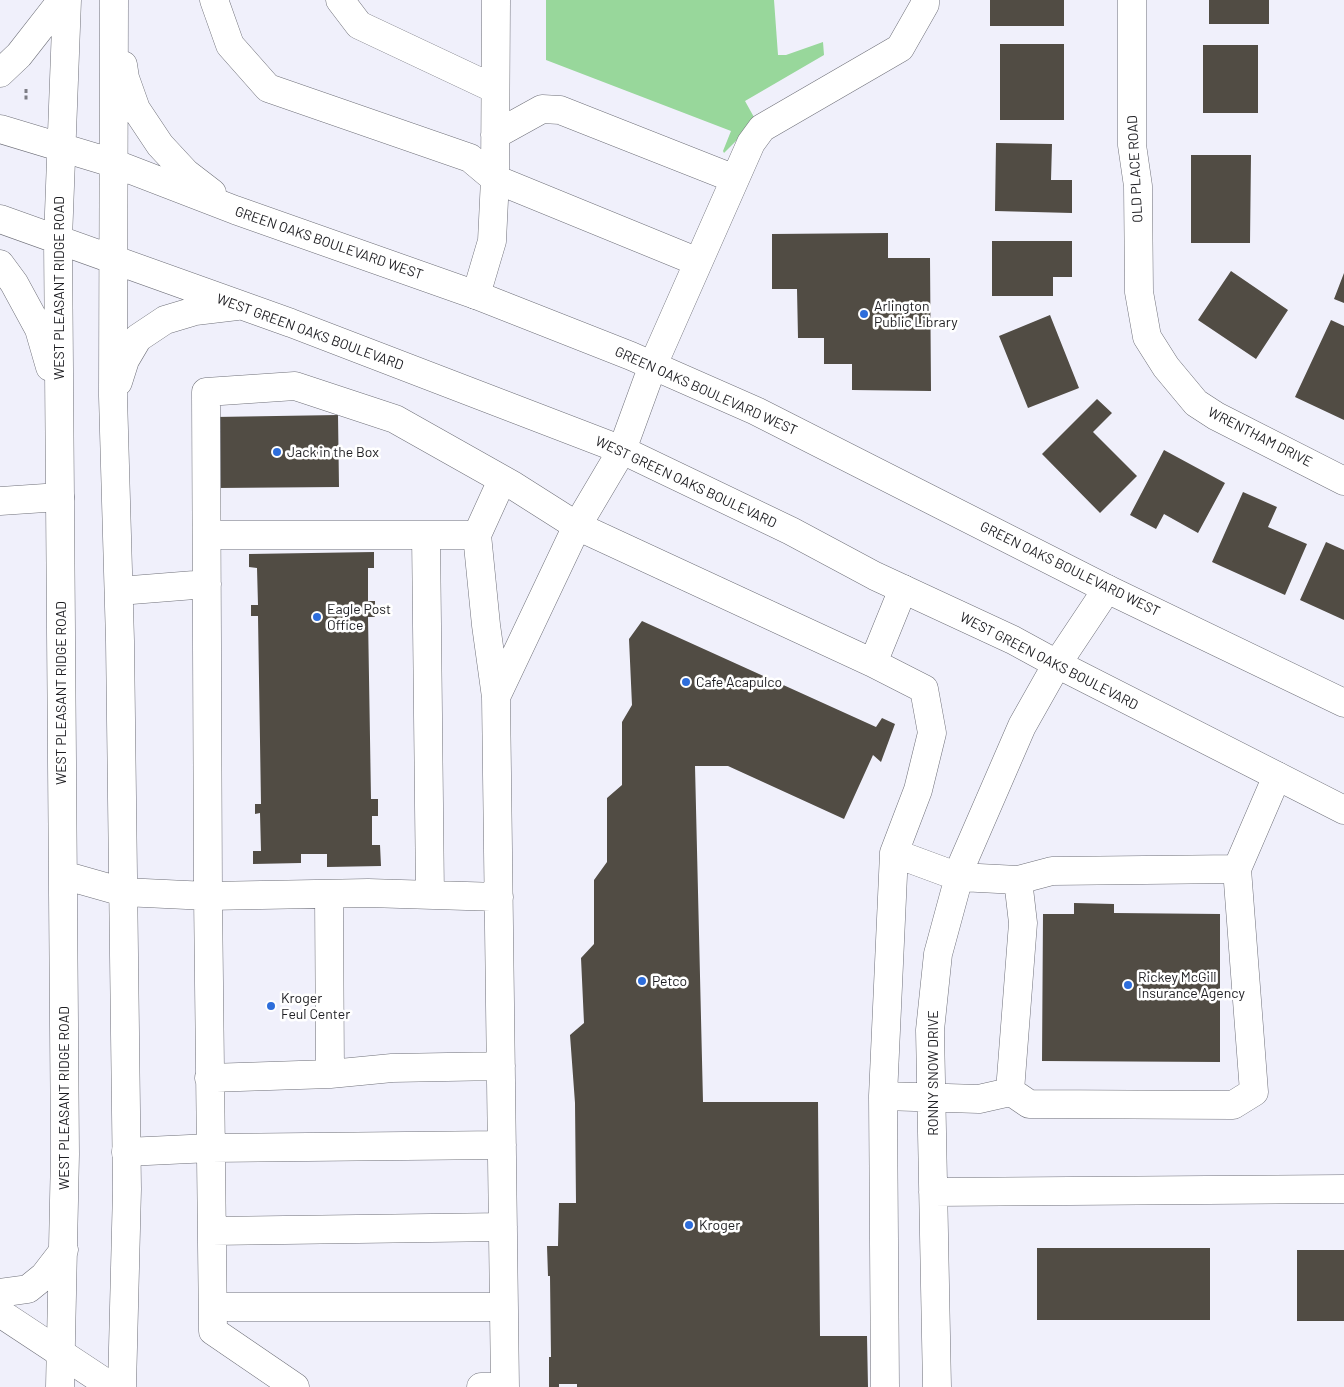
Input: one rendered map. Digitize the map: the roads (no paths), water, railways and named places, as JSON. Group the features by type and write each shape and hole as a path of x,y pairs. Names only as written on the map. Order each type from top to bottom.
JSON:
{"main road":[{"path":"0,73 19,55 62,0"},
{"name":"WEST PLEASANT RIDGE ROAD","path":"60,1387 65,1144 58,239 51,145 67,0"},
{"path":"214,0 230,45 268,88 470,158 495,179 698,262"},
{"path":"340,0 359,25 495,89"},
{"path":"476,295 492,240 495,179 496,0"},
{"path":"496,697 577,526 622,450 653,365 750,143 762,128 900,48 925,4 925,0"},
{"name":"OLD PLACE ROAD","path":"1132,0 1132,144 1138,186 1140,292 1147,337"},
{"path":"115,6 114,396 119,590 126,1152 122,1387"},
{"path":"115,6 125,78 136,109 160,144 186,173 235,210"},
{"path":"495,135 542,109 560,110 735,179"},
{"path":"0,129 51,145"},
{"name":"GREEN OAKS BOULEVARD WEST","path":"51,145 114,163 235,210 476,295 653,365 756,412 1107,588 1344,703"},
{"name":"WEST GREEN OAKS BOULEVARD","path":"0,219 291,323 622,450 791,531 875,576 1012,640 1344,810"},
{"path":"0,264 14,283 39,329 59,399"},
{"path":"114,396 125,360 138,338 165,320 195,311 241,305"},
{"name":"WRENTHAM DRIVE","path":"1147,337 1166,367 1196,403 1216,416 1344,481"},
{"path":"295,1387 213,1331 209,1078 206,392 294,386 395,419 502,480 577,526 924,689 932,733 918,790 894,853 883,1096 885,1387"},
{"path":"481,1387 505,1387 496,697 476,536 502,480"},
{"path":"0,502 60,497"},
{"path":"207,535 476,536"},
{"path":"426,535 430,895"},
{"path":"119,590 207,584"},
{"name":"RONNY SNOW DRIVE","path":"937,1387 930,1030 938,954 963,862 1022,726 1057,664 1107,588"},
{"path":"873,664 903,589"},
{"path":"883,1096 978,1098 1010,1092 1029,1104 1233,1105 1254,1092 1237,869 1277,776"},
{"path":"894,853 959,876 1018,880 1052,871 1237,869"},
{"path":"63,874 123,892 208,896 368,893 499,897"},
{"path":"1010,1092 1023,923 1018,880"},
{"path":"330,894 330,1074"},
{"path":"209,1078 330,1074 392,1068 501,1066"},
{"path":"126,1152 211,1148 502,1145"},
{"path":"933,1192 1344,1189"},
{"path":"212,1231 503,1227"},
{"path":"0,1293 28,1288 44,1276 64,1250"},
{"path":"213,1307 504,1307"},
{"path":"0,1312 112,1387"}],"place":[{"name":"Arlington Public Library","path":"864,314"},
{"name":"Jack in the Box","path":"277,452"},
{"name":"Eagle Post Office","path":"317,617"},
{"name":"Cafe Acapulco","path":"686,682"},
{"name":"Petco","path":"642,981"},
{"name":"Rickey McGill Insurance Agency","path":"1128,985"},
{"name":"Kroger Feul Center","path":"271,1006"},
{"name":"Kroger","path":"689,1225"}]}
